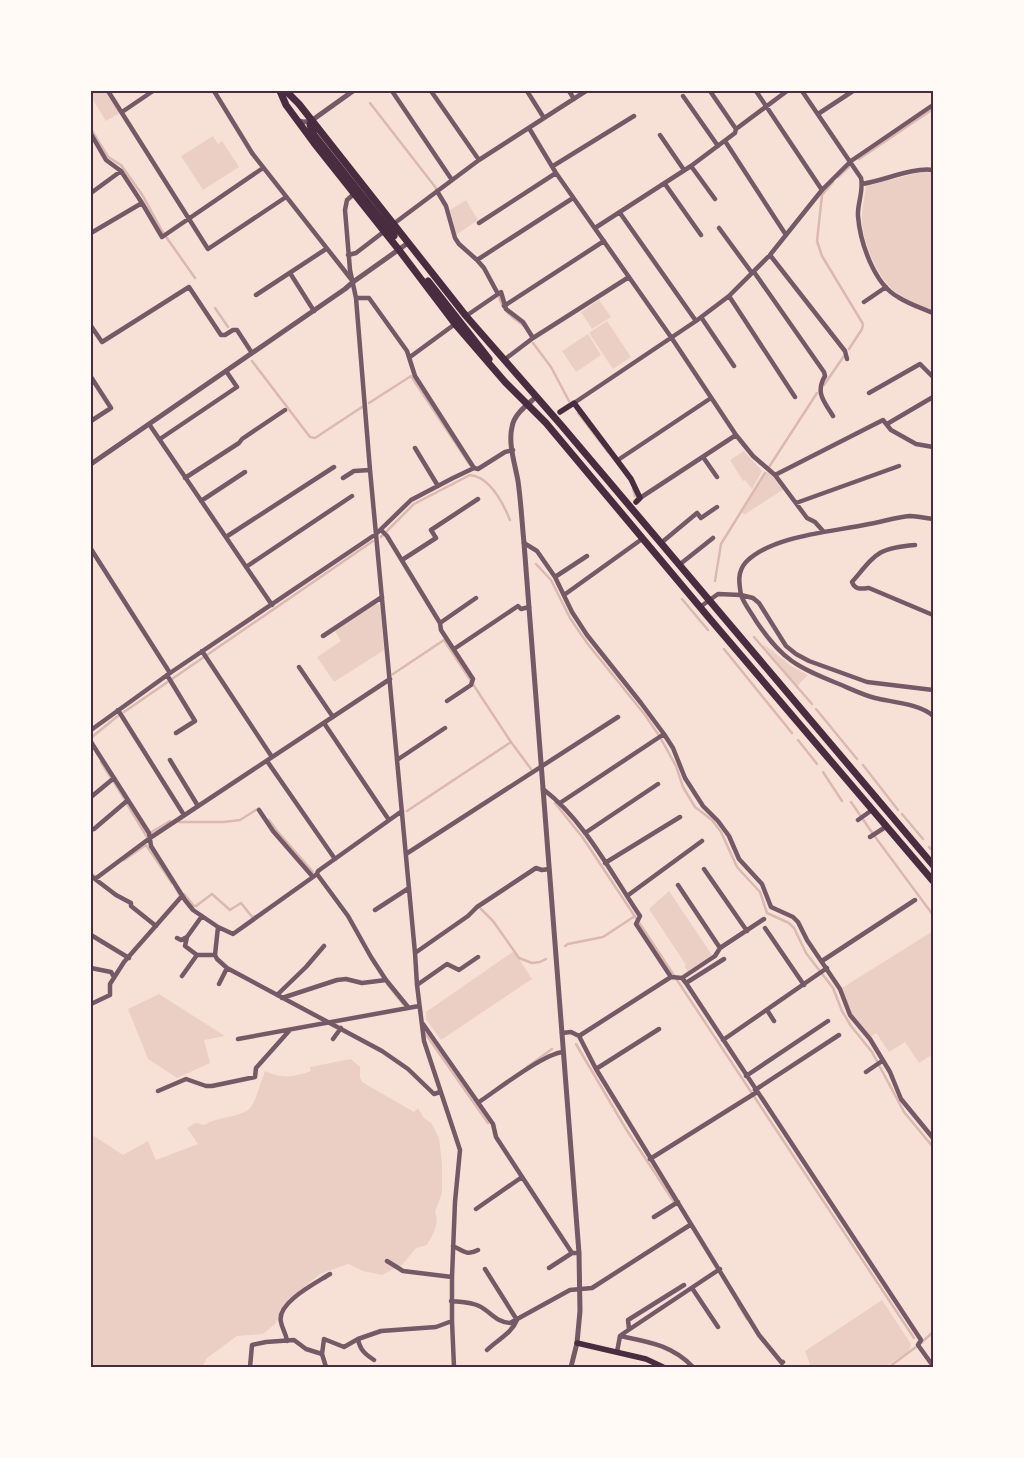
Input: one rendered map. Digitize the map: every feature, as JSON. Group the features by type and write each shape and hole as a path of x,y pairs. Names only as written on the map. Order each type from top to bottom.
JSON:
{"highway":[{"path":"280,91 286,105 298,121 356,192 536,397 557,415 636,502 661,543 933,865"},
{"path":"286,91 311,120 450,311 483,350 495,370"},
{"path":"311,120 311,130 356,192"},
{"path":"404,247 455,324 495,370 546,423 621,515 933,881"}],"main road":[{"path":"557,415 574,403 632,479 636,502"},
{"path":"577,1343 652,1361 663,1367"}],"street":[{"path":"108,91 208,249 286,197"},
{"path":"122,112 153,91"},
{"path":"214,91 252,153 353,282"},
{"path":"298,121 311,120 353,91"},
{"path":"392,91 452,180"},
{"path":"431,91 479,160"},
{"path":"527,91 544,118"},
{"path":"569,91 574,99"},
{"path":"348,255 356,253 479,160 586,91"},
{"path":"710,91 736,129"},
{"path":"756,91 822,190"},
{"path":"595,228 691,166 736,133 736,129 787,91"},
{"path":"802,91 861,178 858,216 862,237 876,272 886,287 897,297 933,314"},
{"path":"818,114 853,91"},
{"path":"683,96 718,146"},
{"path":"574,403 730,296 770,254 822,190 851,161 933,105"},
{"path":"553,166 634,116"},
{"path":"529,128 556,173 671,337 736,435 754,456 775,475 807,518 815,522 823,531"},
{"path":"91,134 106,160 121,171 162,237 263,168"},
{"path":"660,135 684,170"},
{"path":"725,141 786,235"},
{"path":"691,166 715,199"},
{"path":"862,184 916,171 933,170"},
{"path":"91,193 121,171"},
{"path":"479,223 556,173"},
{"path":"665,184 701,235"},
{"path":"437,191 446,206 455,238 477,260 498,294"},
{"path":"356,192 347,200 344,206 348,255 356,298 421,1022 424,1042 460,1150 455,1202 451,1301 454,1367"},
{"path":"477,260 573,198"},
{"path":"91,233 142,203"},
{"path":"620,213 696,321"},
{"path":"720,228 824,372 825,376 820,384 820,390 833,416"},
{"path":"504,306 604,241"},
{"path":"91,464 404,247"},
{"path":"256,295 326,248"},
{"path":"770,254 845,351 847,359"},
{"path":"290,273 314,311"},
{"path":"504,360 533,338 629,277"},
{"path":"91,326 102,342 189,287 221,335 237,330 252,353"},
{"path":"864,302 886,287"},
{"path":"466,316 501,292 504,306 523,322 533,338"},
{"path":"730,296 795,397"},
{"path":"356,298 369,298 410,357 415,376 474,468"},
{"path":"701,317 734,366"},
{"path":"410,357 455,324"},
{"path":"869,393 920,364 933,377"},
{"path":"160,440 237,388 226,371"},
{"path":"91,377 111,408 91,421"},
{"path":"536,397 518,413 512,427 524,543 579,1253 580,1288 577,1343 571,1367"},
{"path":"887,424 933,397"},
{"path":"618,460 711,398"},
{"path":"185,478 285,410"},
{"path":"546,423 557,415"},
{"path":"775,475 883,420 891,430 916,444 933,447"},
{"path":"150,424 272,605"},
{"path":"621,515 636,502 736,435"},
{"path":"414,448 438,486"},
{"path":"91,730 382,531 411,500 474,468 478,469 505,452 513,450"},
{"path":"703,457 717,477"},
{"path":"796,503 898,466"},
{"path":"226,537 334,467"},
{"path":"343,478 354,471 370,470"},
{"path":"201,501 245,472"},
{"path":"246,566 352,496"},
{"path":"402,560 436,538 432,530 478,499"},
{"path":"661,543 697,513 701,518 717,507"},
{"path":"932,714 912,706 874,698 808,671 792,662 768,640 740,595 738,579 747,562 778,543 823,531 911,516 933,519"},
{"path":"382,531 402,560 440,623 441,630 473,679 471,683 447,701"},
{"path":"679,565 712,538"},
{"path":"564,595 642,539"},
{"path":"524,543 537,551 555,577 572,612 587,635 642,703 673,748 685,778 703,806 718,821 729,836 739,859 762,884 771,907 796,919 840,989 850,1014 870,1039 890,1072 901,1098 933,1138"},
{"path":"915,545 893,547 882,551 874,557 852,582 859,589 868,588 933,616"},
{"path":"91,549 195,721 176,733"},
{"path":"555,577 587,556"},
{"path":"700,607 718,594 740,595 753,598 759,603 786,646 809,661 867,682 933,690"},
{"path":"322,636 382,597"},
{"path":"440,623 476,598"},
{"path":"454,649 518,606 521,608 529,607"},
{"path":"204,654 335,859"},
{"path":"299,667 333,717"},
{"path":"156,926 131,906 131,903 116,895 93,877 390,680"},
{"path":"118,710 184,815"},
{"path":"406,854 618,717"},
{"path":"324,723 389,820"},
{"path":"396,760 445,728"},
{"path":"560,803 663,735"},
{"path":"91,742 128,800 150,838 151,846 182,896 193,910 218,927 233,934 402,811"},
{"path":"830,762 840,754"},
{"path":"170,760 198,806"},
{"path":"91,797 114,778"},
{"path":"585,833 658,784"},
{"path":"543,789 560,803 585,833 640,916 636,924 672,977"},
{"path":"94,829 128,800"},
{"path":"260,810 273,831 315,875 348,916 385,980 408,1007"},
{"path":"860,818 872,810"},
{"path":"605,863 680,817"},
{"path":"873,836 887,826"},
{"path":"627,896 702,841"},
{"path":"415,953 468,916 477,907 536,868 549,869"},
{"path":"704,869 747,930"},
{"path":"678,886 720,948"},
{"path":"375,910 409,888"},
{"path":"91,1004 110,995 110,984 114,978 182,896"},
{"path":"822,961 915,900"},
{"path":"202,916 187,937 185,946 197,955 214,954"},
{"path":"579,1036 672,977 681,978 716,956 720,948 764,919"},
{"path":"218,927 214,954 227,968 382,1051 408,1069 434,1094 440,1092"},
{"path":"766,928 804,985"},
{"path":"91,935 129,958"},
{"path":"177,938 181,940 187,937"},
{"path":"277,995 293,981 324,946"},
{"path":"182,976 197,955"},
{"path":"417,985 447,964 459,970 478,956"},
{"path":"686,983 724,958"},
{"path":"91,968 111,972 114,978"},
{"path":"219,984 227,968"},
{"path":"723,1040 826,969"},
{"path":"681,978 723,1040 755,1093 921,1340 918,1345 933,1366"},
{"path":"282,998 337,980 346,979 362,983 385,980"},
{"path":"238,1039 420,1006"},
{"path":"767,1010 774,1021"},
{"path":"746,1076 828,1021"},
{"path":"421,1022 479,1102 493,1124 496,1137 572,1253"},
{"path":"333,1039 340,1028"},
{"path":"596,1069 659,1029"},
{"path":"158,1091 186,1079 206,1086 212,1086 255,1077 256,1068 289,1030"},
{"path":"562,1033 571,1032 579,1036 596,1069 678,1202 690,1225 720,1269 759,1335 783,1362"},
{"path":"650,1159 755,1093 838,1035"},
{"path":"479,1102 541,1061 556,1053 563,1052"},
{"path":"866,1072 882,1061"},
{"path":"476,1210 522,1177"},
{"path":"654,1218 678,1202"},
{"path":"451,1301 481,1306 503,1323 510,1323 570,1290 592,1288 690,1225"},
{"path":"453,1246 472,1254 478,1250"},
{"path":"548,1268 572,1253 579,1253"},
{"path":"388,1261 403,1271 452,1276"},
{"path":"485,1269 517,1320"},
{"path":"617,1352 620,1336 720,1269"},
{"path":"287,1340 286,1331 281,1322 282,1315 288,1304 299,1294 330,1274"},
{"path":"629,1329 628,1320 684,1285"},
{"path":"692,1288 718,1327"},
{"path":"488,1350 495,1342 514,1328 517,1320"},
{"path":"326,1367 322,1354 324,1339 344,1346 381,1330 436,1327 452,1321"},
{"path":"620,1336 658,1344 681,1354 693,1367"},
{"path":"358,1339 360,1348 374,1360"},
{"path":"250,1367 252,1345 266,1342 294,1340 306,1349 322,1354"}],"shaded area":[{"path":"91,91 106,91 120,113 106,121 91,97"},
{"path":"213,136 218,144 222,141 239,167 203,190 181,156"},
{"path":"928,171 933,172 932,311 897,293 883,279 872,259 862,226 862,209 866,186"},
{"path":"466,200 478,220 456,235 450,210"},
{"path":"599,300 611,317 592,329 581,312"},
{"path":"607,321 631,357 613,369 589,333"},
{"path":"588,334 601,355 576,372 562,351"},
{"path":"744,451 762,471 752,489 745,480 743,481 730,460"},
{"path":"768,470 784,489 744,515 742,512"},
{"path":"376,604 380,605 384,650 334,682 317,657 341,641 335,631"},
{"path":"761,642 791,666 808,675 797,686"},
{"path":"669,891 712,955 688,971 684,966 686,965 649,909"},
{"path":"933,931 933,1054 919,1063 905,1042 889,1052 876,1033 871,1037 851,1014 842,988"},
{"path":"514,951 532,979 441,1040 426,1019 426,1012"},
{"path":"159,994 225,1036 204,1040 210,1063 177,1078 148,1059 128,1009"},
{"path":"351,1059 360,1067 362,1082 414,1112 418,1108 424,1118 432,1124 439,1138 442,1164 442,1193 435,1212 437,1221 435,1229 427,1245 416,1248 402,1265 382,1275 363,1271 348,1264 320,1274 286,1303 275,1324 263,1334 237,1336 207,1358 202,1367 91,1367 91,1134 123,1155 148,1141 156,1160 198,1144 187,1128 195,1123 205,1125 216,1120 241,1114 250,1108 265,1071 282,1076 293,1076 311,1071 310,1067"},
{"path":"882,1300 911,1344 909,1351 885,1367 811,1367 805,1351"}],"waterway":[{"path":"370,103 436,188"},
{"path":"859,159 933,109"},
{"path":"91,129 108,157 121,165 143,196 162,231 195,278"},
{"path":"838,177 849,167"},
{"path":"833,182 822,195 817,241 822,256 863,324 862,329 849,349"},
{"path":"499,296 505,310 524,326"},
{"path":"215,308 228,327"},
{"path":"533,343 551,367 569,401"},
{"path":"824,385 844,356"},
{"path":"252,361 310,437 315,438 362,407"},
{"path":"369,403 411,376 470,465"},
{"path":"769,467 817,393"},
{"path":"578,413 608,452"},
{"path":"715,581 721,544 765,473"},
{"path":"381,537 414,504 470,475 484,480 490,486 500,499 510,520"},
{"path":"633,489 635,496"},
{"path":"124,712 373,541"},
{"path":"536,564 551,580 570,618 587,643 645,715 660,737 676,766 683,787 695,807 712,820 721,832 737,867 760,892 767,913 789,923 794,928 806,953 833,988 842,1011 851,1026 872,1052 904,1112 933,1147"},
{"path":"682,599 708,630"},
{"path":"754,637 812,704"},
{"path":"393,674 444,640 531,769"},
{"path":"724,649 792,733"},
{"path":"816,709 857,759"},
{"path":"92,737 119,715"},
{"path":"798,740 817,764"},
{"path":"407,811 511,742"},
{"path":"101,762 111,778"},
{"path":"863,765 898,810"},
{"path":"823,772 842,801"},
{"path":"114,782 125,800"},
{"path":"851,802 933,915"},
{"path":"555,803 583,838 914,1338"},
{"path":"127,804 147,837"},
{"path":"179,822 240,820 259,808"},
{"path":"902,814 923,839"},
{"path":"269,820 313,872"},
{"path":"150,833 170,821"},
{"path":"124,860 146,845 172,883"},
{"path":"929,847 933,851"},
{"path":"91,873 95,876"},
{"path":"175,887 180,896"},
{"path":"184,894 194,906 212,894 230,910 241,903 253,918 255,916"},
{"path":"481,909 493,921 519,958 532,963 546,959"},
{"path":"565,946 603,937 635,916"},
{"path":"387,984 403,1004"},
{"path":"425,1033 488,1123"},
{"path":"576,1044 626,1129 674,1202"},
{"path":"527,1067 552,1049"},
{"path":"738,1304 747,1319"},
{"path":"921,1343 933,1332"},
{"path":"889,1367 916,1347"}]}
